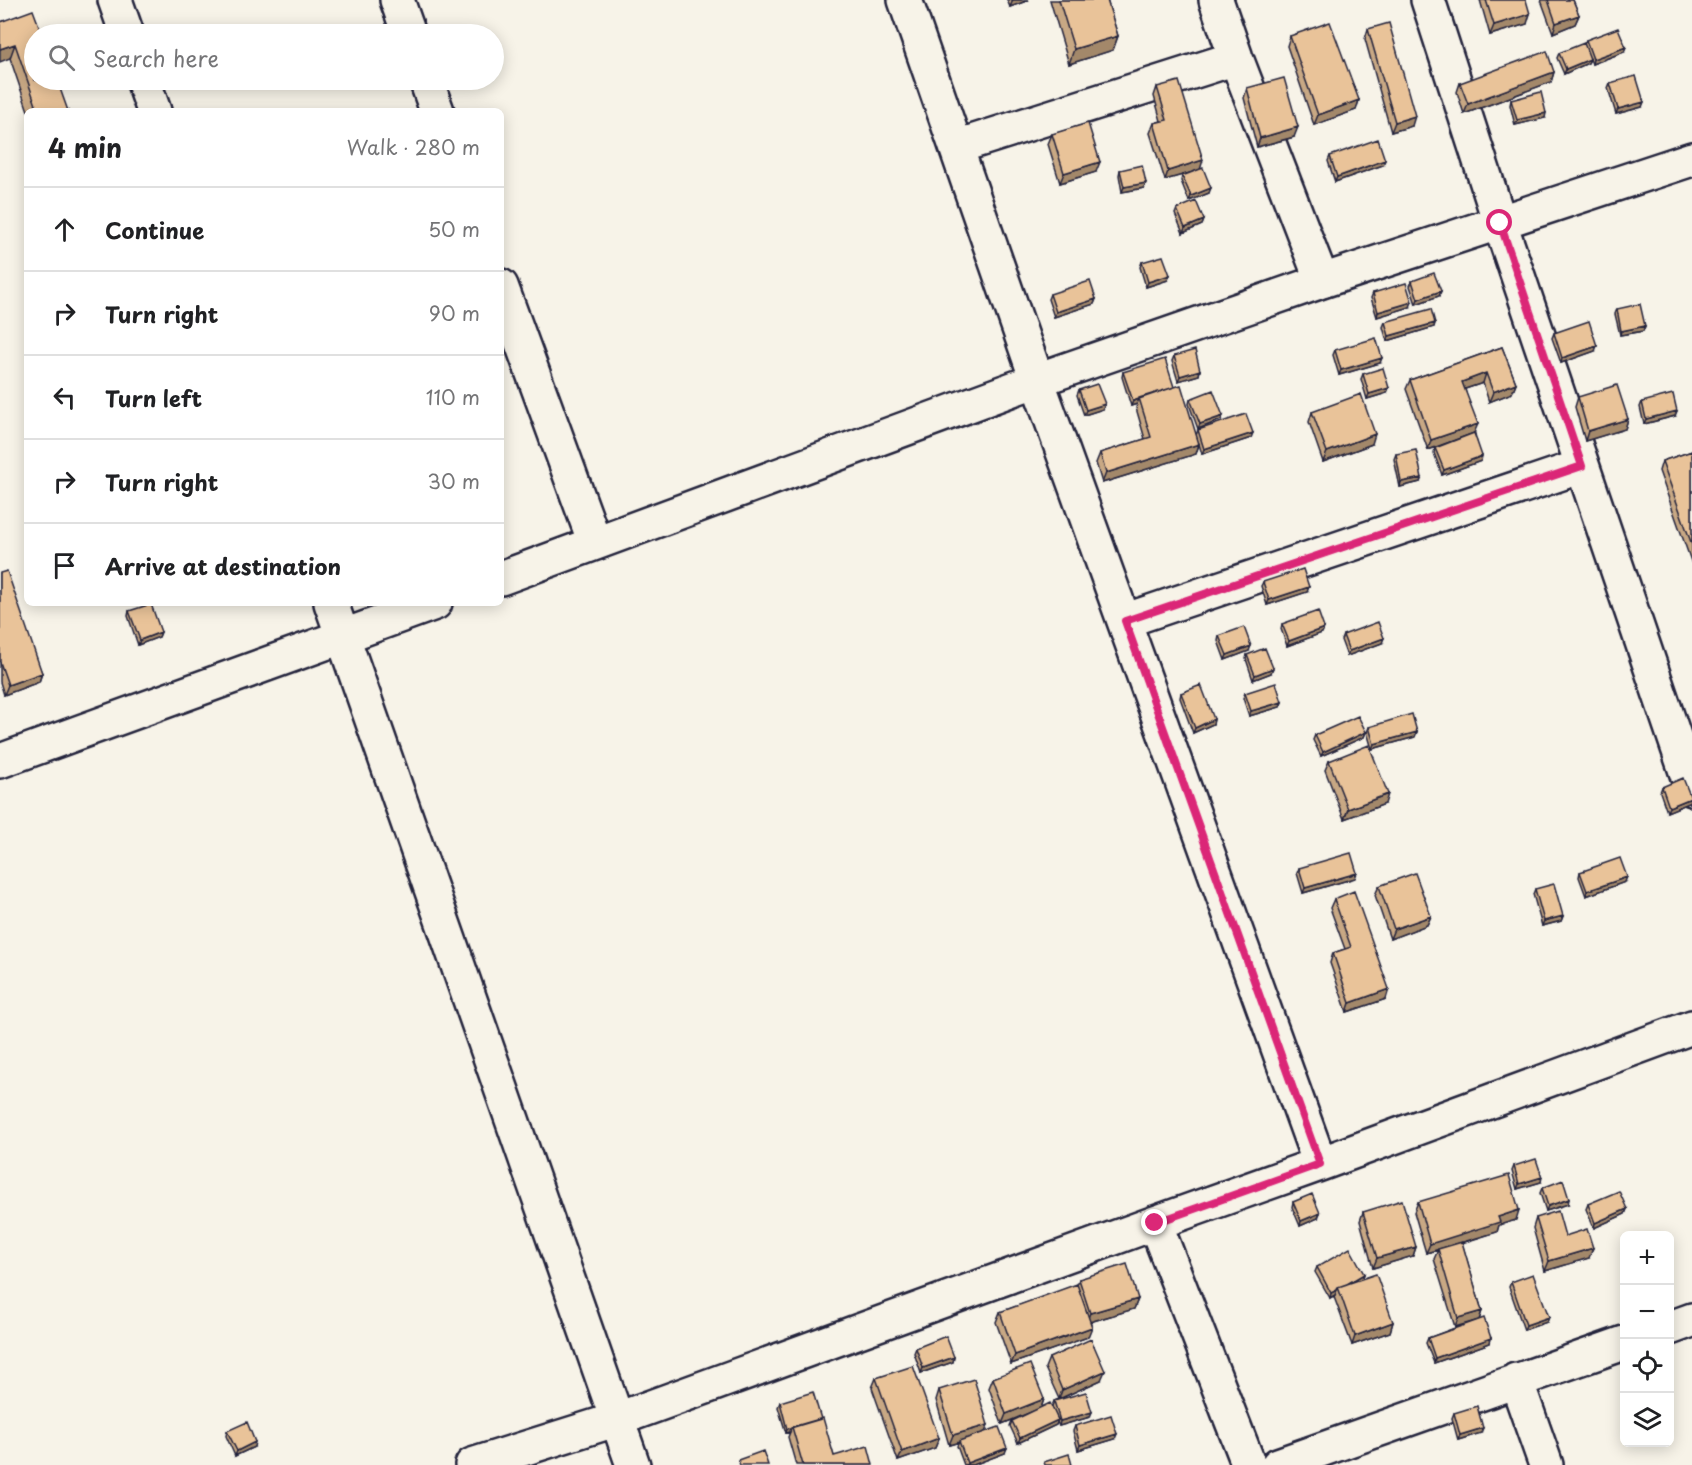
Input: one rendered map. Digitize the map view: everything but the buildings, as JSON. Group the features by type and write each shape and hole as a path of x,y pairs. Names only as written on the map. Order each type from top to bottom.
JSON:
{"street":[{"path":"115,0 123,24"},
{"path":"397,0 405,24"},
{"path":"904,0 1037,380 1320,1164"},
{"path":"1216,0 1322,281"},
{"path":"1428,0 1582,466 1679,708 1692,789"},
{"path":"956,147 1236,58"},
{"path":"147,90 153,108"},
{"path":"430,90 436,108"},
{"path":"504,577 1037,380 1322,281 1692,159"},
{"path":"504,294 595,543"},
{"path":"1125,621 1582,466"},
{"path":"332,606 633,1465"},
{"path":"0,761 427,606"},
{"path":"472,1465 618,1419 1692,1027"},
{"path":"1155,1223 1249,1465"},
{"path":"1674,1327 1692,1320"},
{"path":"1278,1465 1620,1344"},
{"path":"1516,1380 1546,1465"}],"route":[{"path":"1155,1223 1320,1164 1125,621 1582,466 1500,223"}]}
